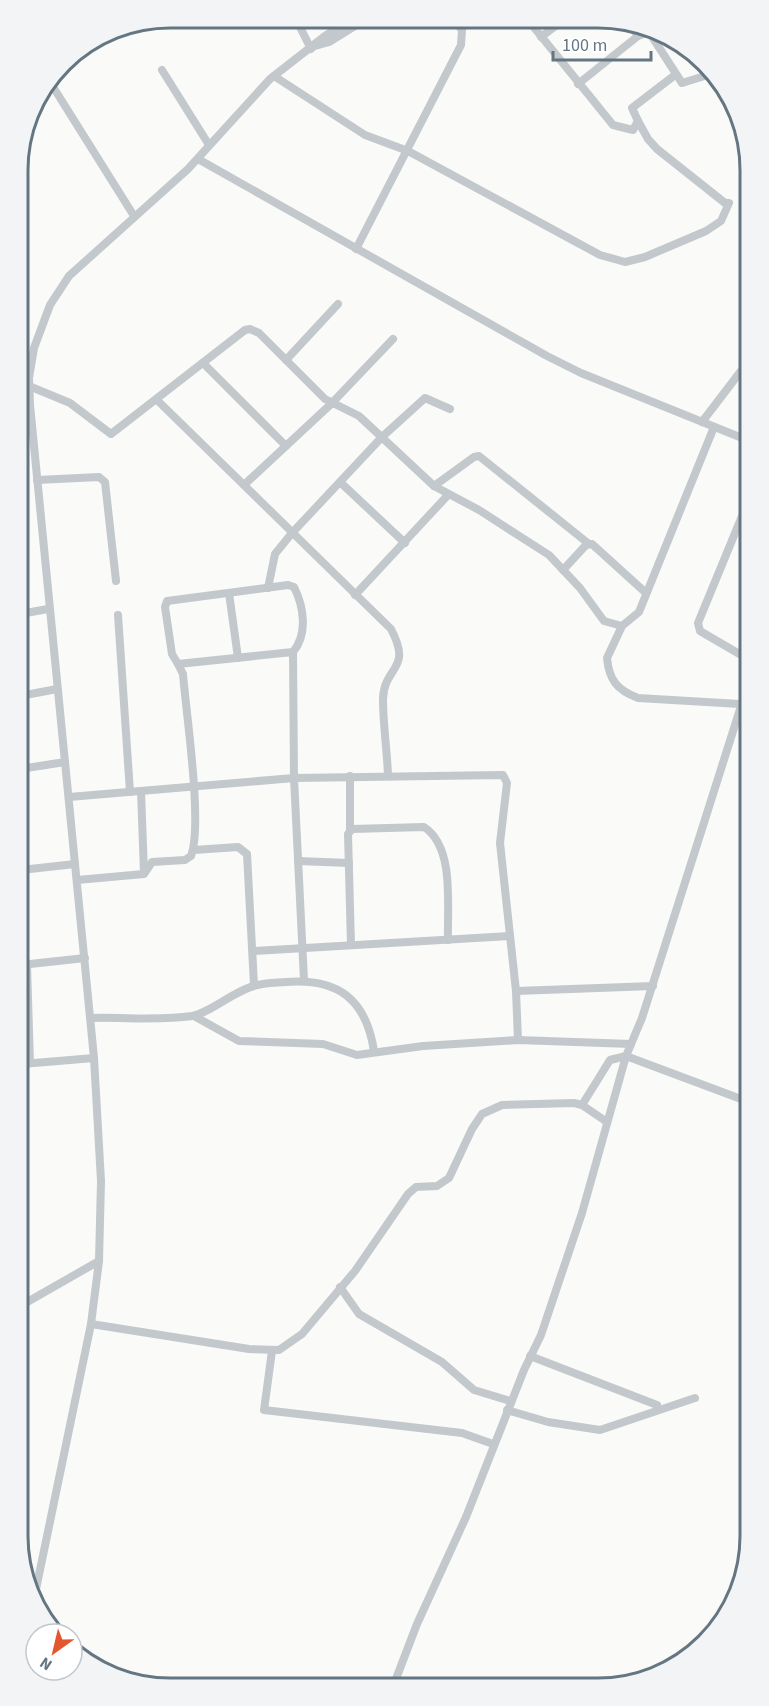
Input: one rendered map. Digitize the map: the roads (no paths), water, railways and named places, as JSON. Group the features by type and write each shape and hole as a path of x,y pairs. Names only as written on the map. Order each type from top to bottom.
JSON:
{"street":[{"path":"356,249 461,45 461,28"},
{"path":"534,28 615,127 633,130 638,121"},
{"path":"541,37 552,28"},
{"path":"301,29 312,48"},
{"path":"37,1584 91,1324 99,1261 101,1154 91,1018 48,609 29,386 34,348 50,305 82,262 198,159 274,76 337,29"},
{"path":"312,48 329,42 351,29"},
{"path":"578,84 638,36"},
{"path":"653,39 675,75 686,84 705,77"},
{"path":"162,70 209,146"},
{"path":"274,76 365,135 408,151 600,255 625,262 636,261 706,231 721,221 729,203 725,203 657,149 648,139 632,108 675,75"},
{"path":"54,89 134,216"},
{"path":"198,159 547,356 581,373 740,437"},
{"path":"286,360 338,304"},
{"path":"29,386 70,403 111,434 250,328 331,404 359,416 434,486 479,510 549,555 580,588 604,621 622,626"},
{"path":"244,485 331,404 393,339"},
{"path":"203,363 286,446"},
{"path":"702,422 740,372"},
{"path":"268,588 275,554 382,437 425,398 450,409"},
{"path":"157,400 391,629 400,646 401,656 383,697 388,775"},
{"path":"714,426 636,617 622,626 606,658 613,683 624,693 638,698 740,704"},
{"path":"434,486 474,457 479,456 646,593"},
{"path":"37,480 99,477 105,482 116,581"},
{"path":"340,482 405,543"},
{"path":"355,595 448,495"},
{"path":"740,521 698,623 700,631 740,654"},
{"path":"563,570 589,544"},
{"path":"144,874 152,862 185,860 194,850 192,787 183,674 172,654 166,603 288,585 294,587 297,593 303,634 293,652 294,778 304,981"},
{"path":"229,593 238,658"},
{"path":"29,612 48,609"},
{"path":"118,615 130,792"},
{"path":"178,664 293,652"},
{"path":"29,694 57,689"},
{"path":"396,1678 417,1624 466,1517 510,1401 540,1335 582,1213 626,1056 653,986 740,707"},
{"path":"29,768 65,762"},
{"path":"69,797 294,778 500,774 506,778 500,843 516,991 518,1040"},
{"path":"350,776 351,945"},
{"path":"141,791 144,874"},
{"path":"350,830 424,827 435,837 444,853 448,940"},
{"path":"194,850 238,847 247,854 254,985"},
{"path":"298,861 349,863"},
{"path":"29,869 75,864"},
{"path":"77,880 144,874"},
{"path":"253,951 510,936"},
{"path":"29,964 85,958"},
{"path":"91,1018 194,1016 254,985 304,981 330,985 347,995 360,1009 372,1036 374,1051"},
{"path":"516,991 653,986"},
{"path":"194,1016 239,1041 323,1044 357,1055 374,1051 518,1040 632,1044"},
{"path":"582,1106 610,1060 626,1056 740,1099"},
{"path":"29,1063 94,1058"},
{"path":"91,1324 272,1351 283,1348 302,1334 375,1244 408,1194 416,1187 437,1186 449,1178 480,1116 502,1105 574,1103 607,1122"},
{"path":"29,1301 99,1261"},
{"path":"340,1287 359,1314 442,1362 474,1390 510,1401"},
{"path":"272,1351 264,1410 462,1433 493,1444"},
{"path":"530,1356 657,1405"},
{"path":"507,1410 548,1422 600,1430 695,1398"}]}
